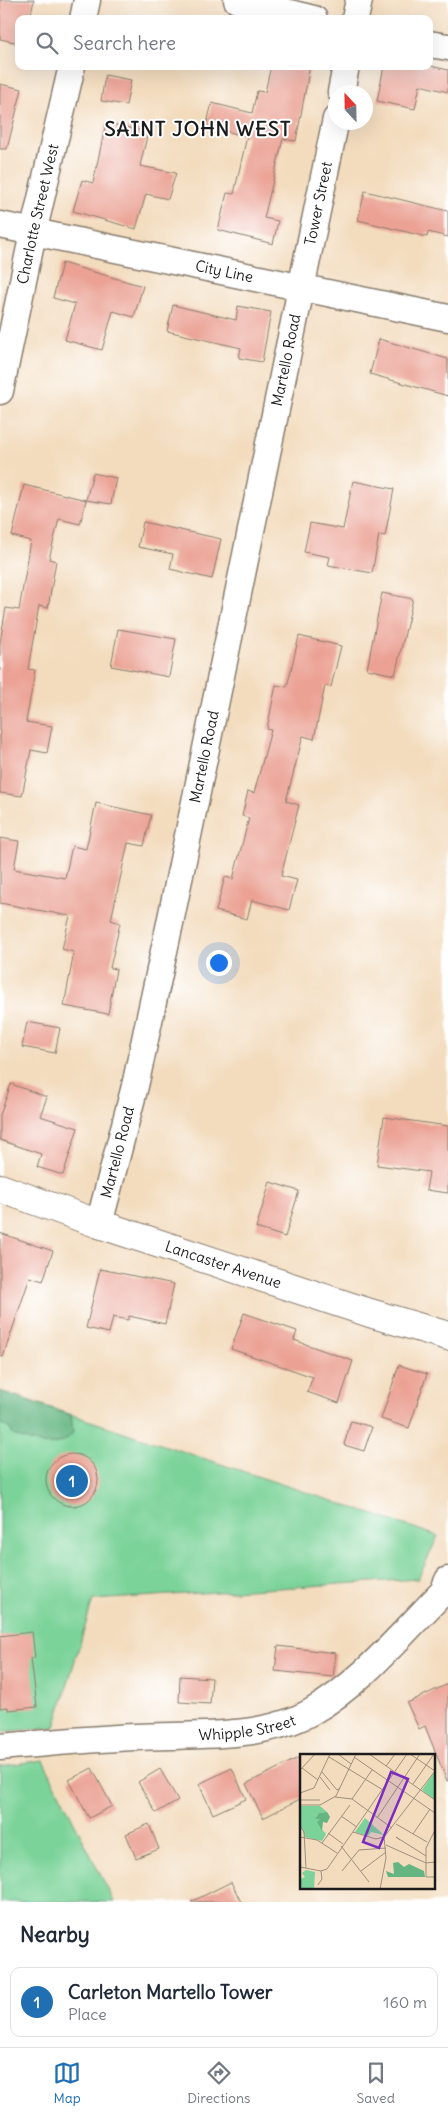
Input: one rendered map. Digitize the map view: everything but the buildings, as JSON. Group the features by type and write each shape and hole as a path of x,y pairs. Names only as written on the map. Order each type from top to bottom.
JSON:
{"street":[{"path":"84,15 87,0"},
{"path":"237,0 298,15"},
{"path":"356,15 360,0"},
{"path":"433,45 448,47"},
{"name":"Charlotte Street West","path":"0,391 33,233 71,70"},
{"path":"342,85 345,70"},
{"name":"Tower Street","path":"302,289 334,130"},
{"name":"City Line","path":"0,225 448,318"},
{"name":"Martello Road","path":"99,1224 135,1086 302,289"},
{"name":"Lancaster Avenue","path":"0,1188 99,1224 370,1313 448,1336"},
{"name":"Whipple Street","path":"0,1747 254,1731 287,1724 312,1712 339,1693 372,1664 446,1589"}],"green space":[{"path":"0,1391 438,1536 418,1579 93,1600 55,1727 0,1732"},
{"path":"0,1391 71,1415 73,1433 59,1443 52,1444 36,1443 13,1435 10,1429 0,1423"},
{"path":"43,1760 114,1902 0,1902 0,1766"}],"place":[{"name":"Carleton Martello Tower","path":"72,1481"}],"district":[{"name":"SAINT JOHN WEST","path":"198,129"}]}
